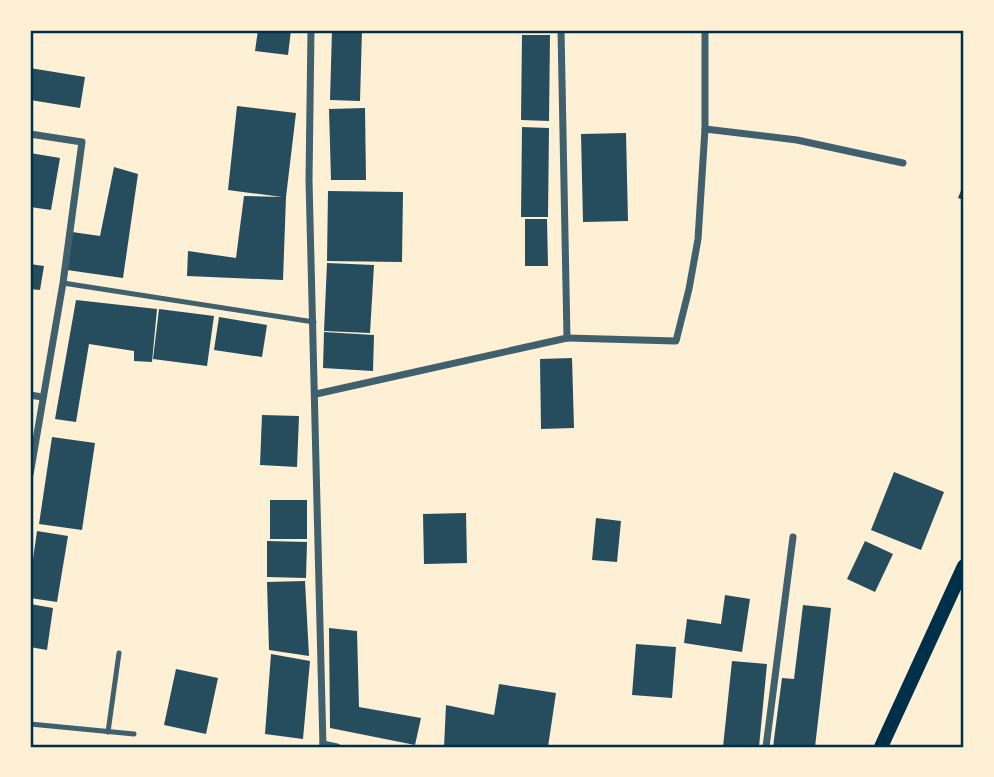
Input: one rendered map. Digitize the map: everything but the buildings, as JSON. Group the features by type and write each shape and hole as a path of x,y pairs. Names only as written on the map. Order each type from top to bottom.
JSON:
{"main road":[{"path":"885,746 964,566"}],"street":[{"path":"311,30 309,180 323,746 337,747"},
{"path":"561,30 566,338"},
{"path":"316,394 566,338 676,341 698,239 705,129 705,30"},
{"path":"705,129 797,140 904,163"},
{"path":"30,134 82,142 63,284 30,475"},
{"path":"30,395 42,397"},
{"path":"766,747 793,537"}],"lane":[{"path":"63,284 314,322"},
{"path":"108,732 119,653"},
{"path":"30,724 134,734"}]}
